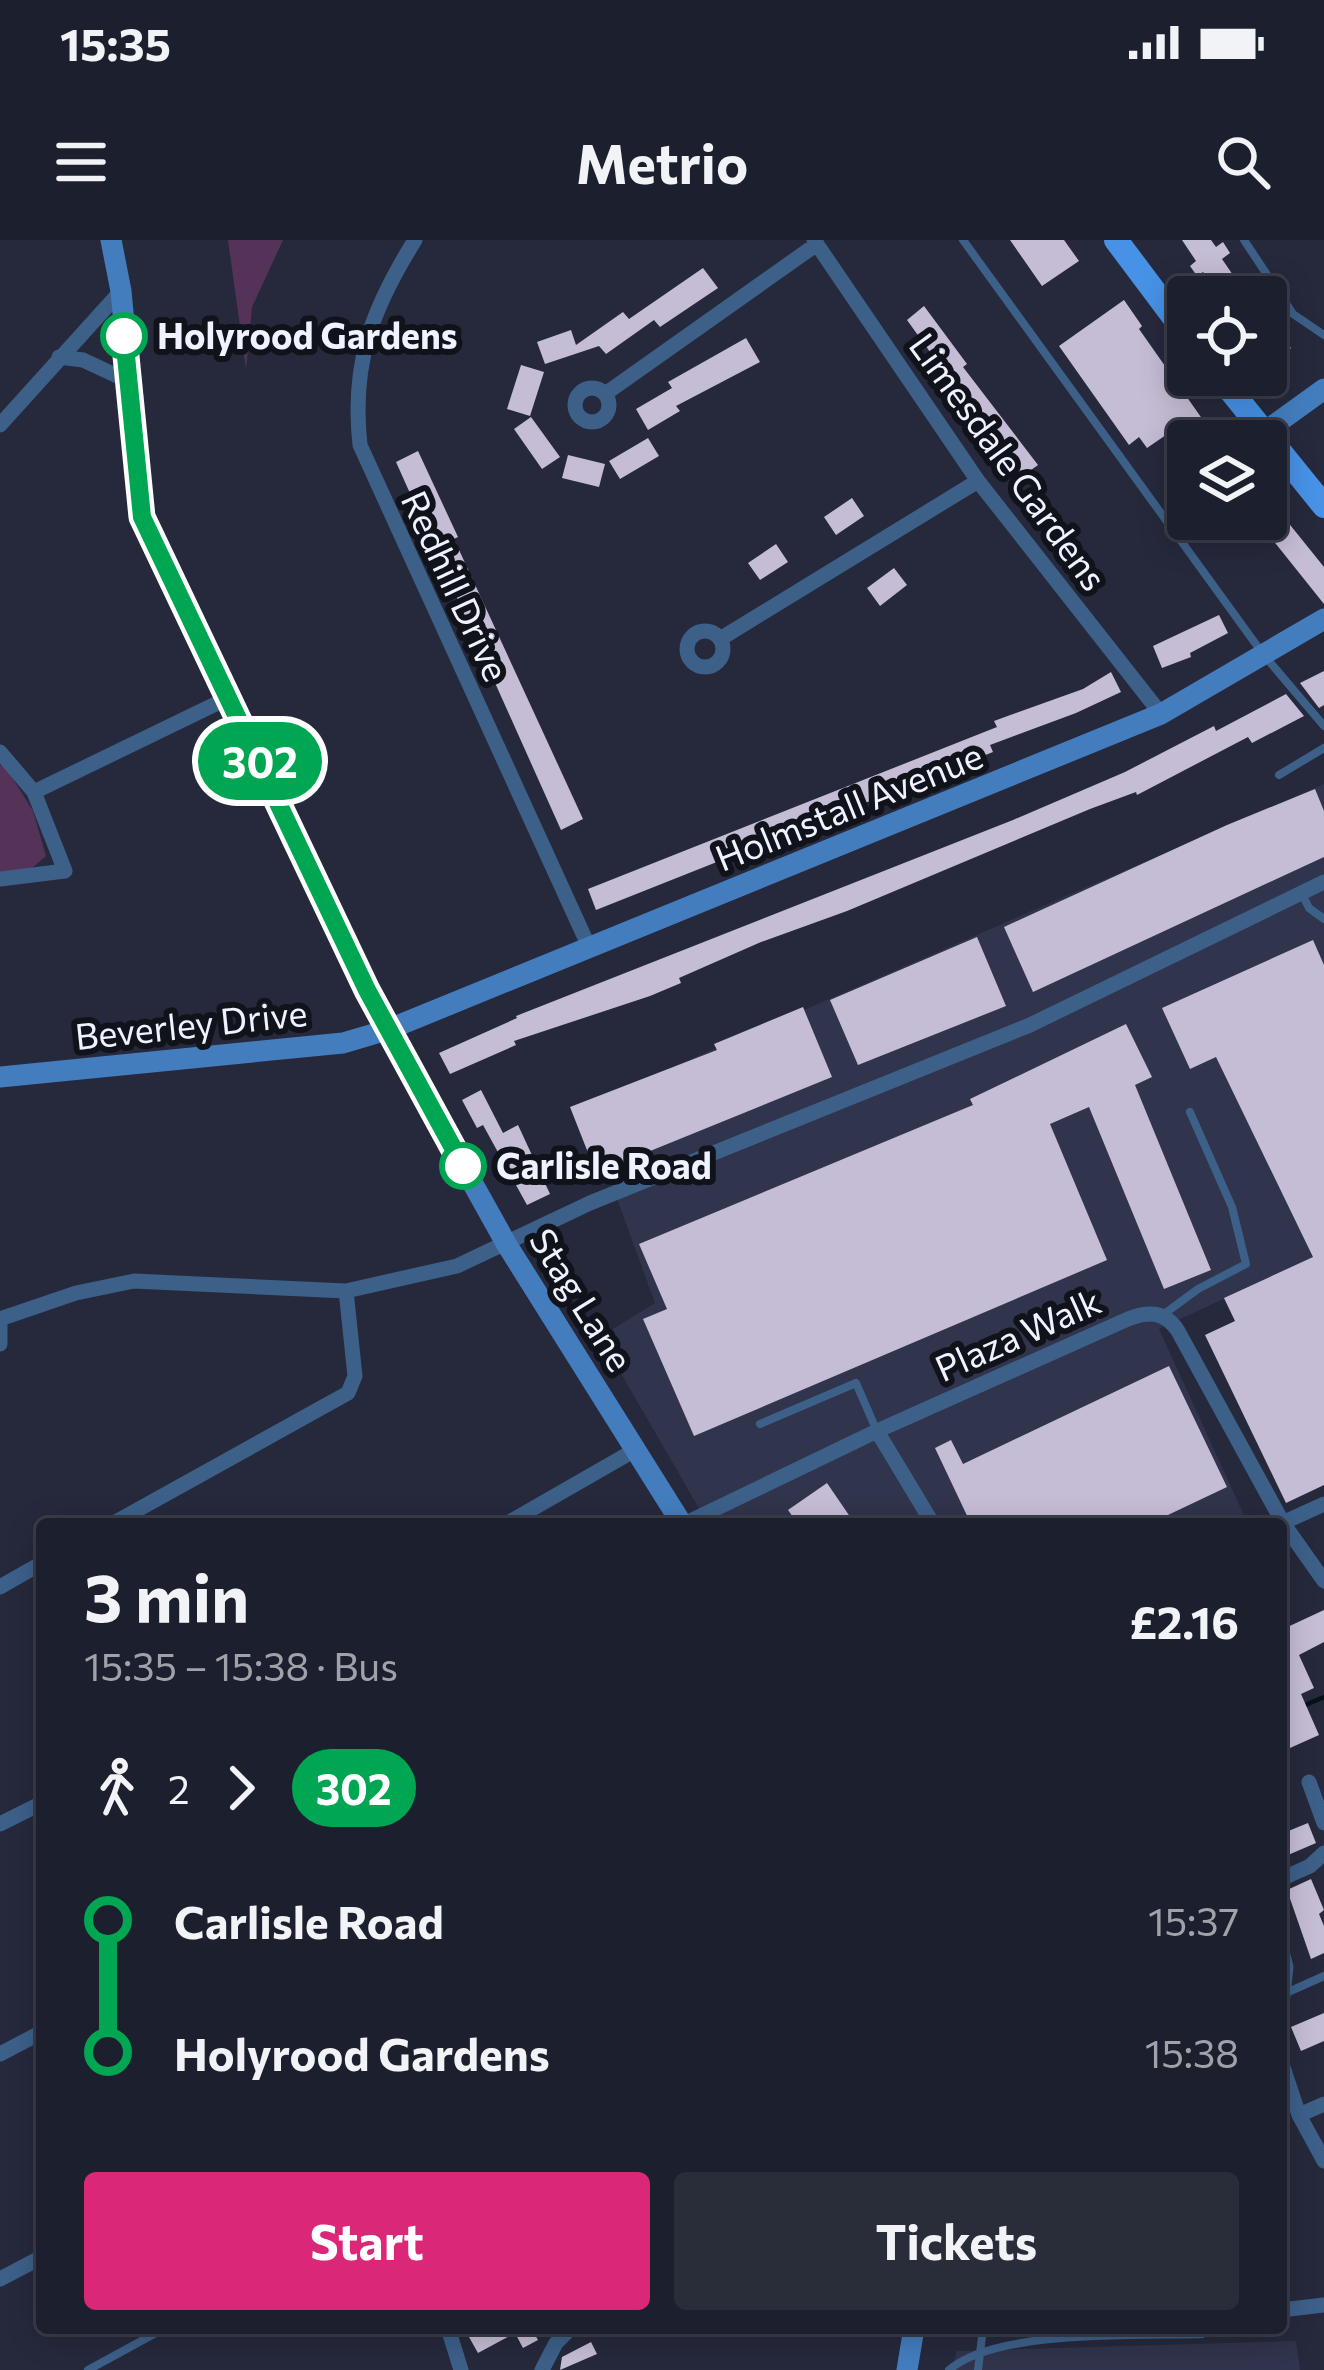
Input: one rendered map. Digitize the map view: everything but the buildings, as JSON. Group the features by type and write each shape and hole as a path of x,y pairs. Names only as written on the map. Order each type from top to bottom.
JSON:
{"main road":[{"path":"1116,240 1167,308"},
{"path":"1234,396 1253,420"},
{"path":"1287,462 1324,506"}],"street":[{"name":"Stag Lane","path":"111,240 121,291 142,517 387,1030 508,1245 679,1518"},
{"name":"Redhill Drive","path":"416,240 373,316 363,348 357,412 360,446 590,949"},
{"path":"605,394 816,242"},
{"name":"Limesdale Gardens","path":"816,242 978,481 1161,714"},
{"path":"0,425 121,291"},
{"path":"59,357 83,360 128,381"},
{"path":"1281,420 1324,389"},
{"path":"720,639 978,481"},
{"name":"Holmstall Avenue","path":"387,1030 1161,714 1324,619"},
{"path":"34,792 230,697"},
{"path":"0,752 34,792 65,871 0,879"},
{"path":"0,1344 0,1319 76,1293 134,1281 346,1291 457,1266 590,1203 1030,1025 1324,882"},
{"name":"Beverley Drive","path":"0,1077 343,1042 387,1030"},
{"path":"123,1518 348,1393 355,1376 346,1291"},
{"path":"1163,1315 1178,1331 1279,1518"},
{"name":"Plaza Walk","path":"696,1518 1128,1319 1163,1315"},
{"path":"877,1431 929,1518"},
{"path":"516,1518 634,1450"},
{"path":"1287,1521 1324,1504"},
{"path":"1287,1530 1324,1581"},
{"path":"0,1587 36,1566"},
{"path":"1317,1779 1324,1822"},
{"path":"0,1824 36,1806"},
{"path":"1287,1876 1310,1866 1324,1852"},
{"path":"0,2054 36,2035"},
{"path":"1287,2079 1299,2115 1324,2161"},
{"path":"1299,2115 1324,2104"},
{"path":"0,2279 36,2260"},
{"path":"1287,2310 1324,2305"},
{"path":"450,2334 461,2370"},
{"path":"542,2370 566,2334"},
{"path":"908,2370 913,2334"}],"lane":[{"path":"963,240 1263,654 1324,726"},
{"path":"1244,240 1294,314 1324,335"},
{"path":"1280,776 1324,748"},
{"path":"1301,893 1309,908 1324,919"},
{"path":"1163,1315 1198,1288 1246,1264 1232,1207 1190,1112"},
{"path":"760,1424 856,1383 877,1431"},
{"path":"1287,1992 1324,1976"},
{"path":"88,2370 154,2334"},
{"path":"978,2370 981,2334"},
{"path":"950,2370 978,2353 1010,2343 1202,2334"}],"shaded area":[{"path":"228,240 283,240 252,307 246,369"},
{"path":"0,765 33,811 46,856 31,869 0,872"},
{"path":"1324,784 1324,1252 1159,1329 1245,1518 705,1518 600,1337 655,1303 583,1106"},
{"path":"1296,2341 1300,2370 951,2370 957,2351"}],"waterway":[{"path":"1303,1706 1324,1697"}],"bus line":[{"name":"302","path":"124,336 142,517 367,990 463,1166"}],"place":[{"name":"Holyrood Gardens","path":"124,336"},
{"name":"Carlisle Road","path":"463,1166"}]}
